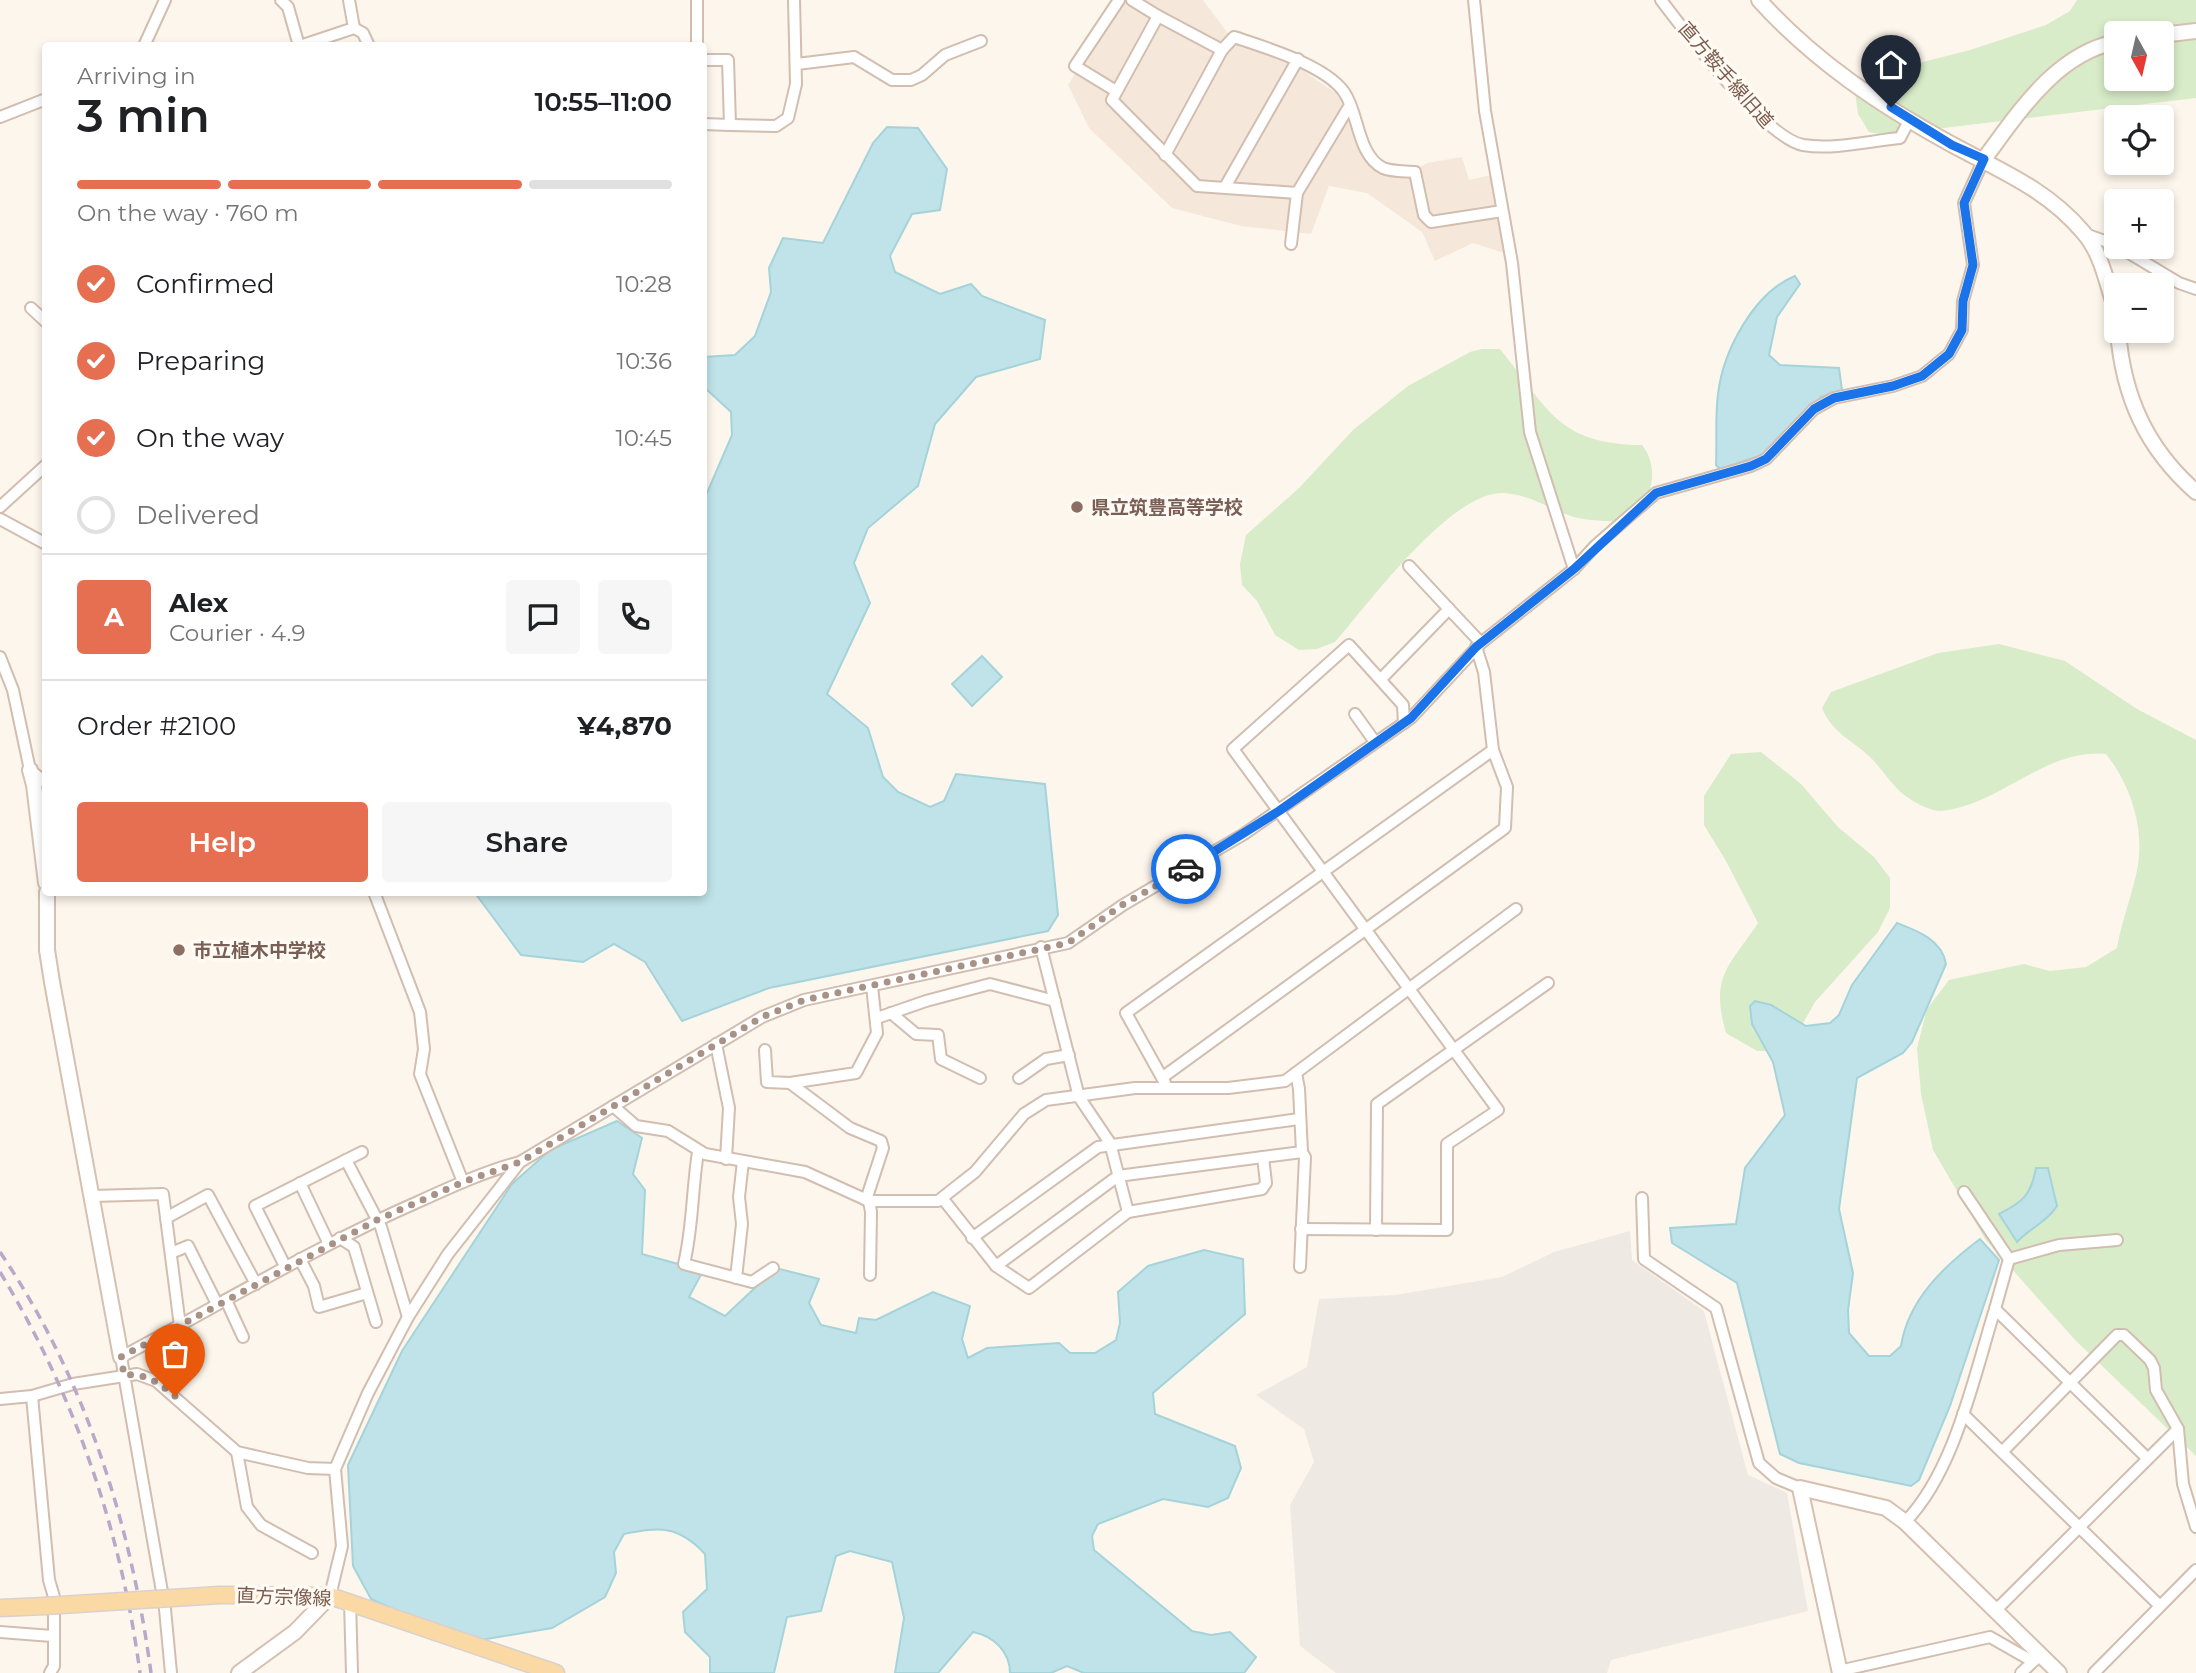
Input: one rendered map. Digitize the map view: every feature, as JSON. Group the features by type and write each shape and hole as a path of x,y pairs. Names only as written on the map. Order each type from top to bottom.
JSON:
{"main road":[{"name":"直方宗像線","path":"0,1608 220,1595 330,1596 545,1671"}],"street":[{"path":"146,42 165,0"},
{"path":"281,0 288,8 299,42"},
{"path":"349,0 354,28"},
{"path":"697,0 697,42"},
{"path":"707,124 776,126 788,118 794,102 797,64 794,0"},
{"path":"1116,91 1075,66 1119,0"},
{"path":"1132,0 1222,50"},
{"path":"1474,0 1485,111 1512,263 1530,432 1574,569"},
{"name":"直方鞍手線旧道","path":"1661,0 1756,114 1785,139 1818,146 1900,138 1910,119"},
{"path":"1759,0 1843,79 2048,196 2085,234 2104,274"},
{"path":"1158,16 1112,100 1197,186 1297,193"},
{"path":"312,42 354,28 363,33 367,42"},
{"path":"2174,34 2196,31"},
{"path":"1165,155 1222,50 1234,37 1298,59 1343,90 1369,154 1383,167 1415,172 1423,215 1431,222 1502,211"},
{"path":"797,64 854,57 892,80 911,80 956,48 981,41"},
{"path":"121,1357 340,1238 463,1182 520,1162 762,1017 804,1000 1068,943 1122,905 1279,811 1404,723 1479,645 1574,569 1656,493 1751,466 1766,459 1814,409 1834,398 1893,386 1922,376 1949,354 1962,330 1963,301 1973,265 1964,203 1984,159 2029,98 2069,64 2104,45"},
{"path":"1225,187 1298,59"},
{"path":"707,60 728,60 730,125"},
{"path":"0,117 42,101"},
{"path":"1291,244 1297,193 1350,105"},
{"path":"2085,234 2104,241"},
{"path":"2139,259 2179,283 2196,289"},
{"path":"31,308 42,318"},
{"path":"2119,343 2121,369 2131,401 2147,436 2196,492"},
{"path":"0,507 42,469"},
{"path":"0,519 42,542"},
{"path":"1165,1083 1366,929 1505,828 1507,787 1493,750 1479,645 1450,609 1409,566"},
{"path":"1381,678 1450,609"},
{"path":"1301,1229 1447,1230 1447,1144 1499,1110 1321,872 1233,749 1349,645 1403,705 1404,723"},
{"path":"1,661 13,690 34,785 42,850"},
{"path":"1355,714 1375,742"},
{"path":"1165,1083 1126,1013 1493,750"},
{"path":"30,770 42,780"},
{"path":"47,896 50,972 93,1196 165,1609 170,1673"},
{"path":"376,896 420,1012 424,1049 420,1074 463,1182"},
{"path":"613,1106 636,1126 668,1131 698,1152 805,1172 868,1200 910,1203 943,1199 975,1172 1024,1114 1046,1100 1165,1083 1228,1088 1285,1081 1516,909"},
{"path":"1041,947 1079,1097 1110,1143 1128,1212"},
{"path":"1376,1230 1377,1104 1548,983"},
{"path":"877,1018 926,1000 990,984 1055,1001"},
{"path":"765,1050 767,1082 790,1083 856,1073 877,1033 872,986"},
{"path":"891,1013 916,1034 938,1035 941,1059 980,1078"},
{"path":"716,1044 729,1108 726,1159"},
{"path":"1019,1078 1046,1059 1069,1055"},
{"path":"1296,1073 1302,1152 1305,1157 1300,1267"},
{"path":"790,1083 850,1128 881,1141 883,1148 868,1200 872,1212 870,1275"},
{"path":"972,1238 1098,1147 1110,1143 1299,1119"},
{"path":"285,1266 255,1206 362,1152"},
{"path":"698,1152 691,1203 691,1235 684,1264 752,1282 773,1268"},
{"path":"996,1266 1118,1176 1302,1152"},
{"path":"943,1199 996,1266 1029,1288 1128,1212 1262,1189 1266,1183 1263,1157"},
{"path":"346,1160 377,1220 408,1317"},
{"path":"736,1278 742,1224 739,1197 743,1161"},
{"path":"239,1673 295,1632 330,1596 342,1546 335,1469 362,1405 408,1317 448,1254 520,1162"},
{"path":"300,1183 329,1244"},
{"path":"1905,1522 1917,1510 1937,1476 1963,1413 2009,1259 1964,1192"},
{"path":"93,1196 163,1194 180,1326"},
{"path":"166,1218 208,1195 256,1284"},
{"path":"1642,1198 1644,1259 1716,1308 1759,1463 1776,1478 1800,1488 1886,1508 1905,1522 1996,1610 2037,1658"},
{"path":"340,1238 354,1247 376,1322"},
{"path":"2009,1259 2059,1245 2117,1240"},
{"path":"171,1253 188,1246 243,1337"},
{"path":"300,1259 314,1286 319,1307 368,1293"},
{"path":"1995,1310 2071,1381 2147,1458"},
{"path":"2003,1451 2117,1335 2124,1335 2150,1360 2154,1368 2156,1390 2178,1429 2183,1484 2196,1527"},
{"path":"0,1399 32,1396 73,1384 136,1374 156,1381 213,1428 237,1452 308,1468 335,1469"},
{"path":"32,1396 49,1580 54,1597 54,1666 50,1673"},
{"path":"1963,1413 2159,1605"},
{"path":"1996,1610 2178,1429"},
{"path":"237,1452 247,1507 261,1525 312,1553"},
{"path":"1800,1488 1840,1672 1990,1637 2037,1658 2060,1673"},
{"path":"2094,1673 2196,1570"},
{"path":"350,1601 352,1673"},
{"path":"0,1632 52,1636"},
{"path":"2021,1673 2037,1658"}],"shaded area":[{"path":"1122,0 1203,0 1235,43 1301,69 1340,96 1350,105 1364,155 1405,175 1427,163 1462,157 1469,180 1491,175 1507,243 1504,253 1473,243 1435,261 1422,232 1367,193 1329,186 1311,234 1241,226 1172,208 1089,128 1068,85"},
{"path":"1630,1231 1632,1260 1704,1311 1748,1475 1787,1493 1808,1611 1611,1660 1607,1673 1336,1673 1300,1646 1290,1505 1314,1462 1304,1429 1256,1395 1307,1367 1319,1299 1395,1295 1502,1277 1554,1252"}],"green space":[{"path":"2077,0 2196,0 2196,98 2137,105 2104,105 2104,109 1884,135 1869,132 1858,114 1855,91 1872,75 1970,50 2046,25 2070,11"},
{"path":"1500,349 1544,405 1572,430 1613,443 1642,445 1652,468 1651,484 1645,500 1637,509 1616,522 1573,517 1512,494 1503,493 1482,498 1459,510 1412,552 1335,642 1317,649 1299,650 1275,635 1257,601 1242,585 1240,564 1246,535 1299,488 1353,430 1408,386 1470,352"},
{"path":"1999,644 2065,661 2137,709 2196,740 2196,1456 2076,1341 1985,1239 1933,1150 1921,1094 1917,1048 1927,1009 1949,980 2024,964 2050,971 2086,967 2117,948 2136,875 2139,850 2137,821 2122,779 2106,754 2084,755 2042,768 1962,807 1933,810 1905,796 1866,753 1832,725 1822,708 1831,692 1938,653"},
{"path":"1761,752 1801,784 1838,827 1874,857 1890,878 1890,908 1878,932 1815,1002 1790,1046 1777,1051 1757,1051 1726,1033 1720,998 1721,985 1730,963 1758,923 1704,825 1704,796 1731,754"}],"water":[{"path":"887,127 918,128 947,169 940,210 912,214 890,256 895,272 940,294 971,284 982,296 1045,320 1040,359 976,377 935,424 918,486 868,528 854,563 870,603 827,694 868,728 883,777 898,792 930,807 944,801 956,774 1045,784 1058,915 1048,931 769,988 682,1021 645,962 614,944 583,962 521,955 477,896 707,896 707,493 732,435 731,412 707,390 707,357 735,355 755,336 771,292 769,268 783,238 823,243 873,143"},
{"path":"1795,276 1800,284 1777,317 1769,355 1780,365 1839,368 1842,390 1821,397 1762,455 1720,469 1716,465 1717,412 1726,360 1753,310 1780,284"},
{"path":"982,656 1002,677 972,706 952,684"},
{"path":"1897,923 1921,933 1934,943 1944,956 1946,964 1912,1042 1903,1053 1857,1078 1839,1209 1853,1273 1848,1310 1849,1333 1869,1356 1890,1356 1901,1346 1911,1314 1920,1299 1953,1261 1980,1239 1999,1260 1950,1406 1919,1480 1911,1486 1799,1463 1780,1454 1737,1283 1672,1243 1670,1228 1736,1224 1745,1168 1785,1115 1773,1062 1752,1024 1750,1006 1755,1001 1771,1005 1806,1026 1830,1023 1839,1015 1852,985"},
{"path":"617,1121 642,1138 633,1174 645,1190 642,1254 703,1271 689,1297 725,1316 776,1268 819,1279 809,1303 821,1325 856,1333 859,1318 876,1320 933,1292 970,1306 962,1339 968,1358 987,1348 1059,1343 1070,1353 1095,1353 1116,1340 1120,1323 1118,1292 1148,1266 1204,1250 1243,1259 1245,1314 1153,1393 1155,1414 1235,1446 1241,1468 1228,1498 1208,1507 1163,1499 1098,1524 1092,1536 1094,1550 1192,1631 1211,1635 1230,1632 1256,1657 1244,1673 1084,1673 1067,1666 1051,1673 1010,1673 1004,1651 987,1637 973,1632 938,1673 895,1673 904,1618 892,1562 850,1551 836,1556 821,1611 787,1617 774,1673 710,1673 710,1657 685,1632 683,1612 707,1589 705,1554 686,1538 668,1530 624,1534 614,1552 616,1573 605,1597 552,1628 475,1641 432,1626 371,1599 353,1566 348,1465 402,1351 512,1184 550,1150"},
{"path":"2036,1168 2048,1168 2057,1206 2017,1242 1999,1214 2025,1197"}],"railway":[{"path":"0,1252 57,1350 100,1454 131,1562 151,1673"},
{"path":"0,1272 51,1367 91,1465 121,1567 140,1673"}],"way so far":[{"path":"175,1396 156,1381 136,1374 124,1375 121,1357 285,1266 377,1220 463,1182 520,1162 762,1017 804,1000 1068,943 1122,905 1186,869"}],"place":[{"name":"県立筑豊高等学校","path":"1077,507"},
{"name":"市立植木中学校","path":"179,950"}],"route":[{"path":"1186,869 1279,811 1411,718 1476,647 1574,569 1595,546 1656,493 1751,466 1766,459 1814,409 1834,398 1893,386 1922,376 1949,354 1962,330 1963,301 1973,265 1964,203 1984,159 1952,145 1891,107"}]}
